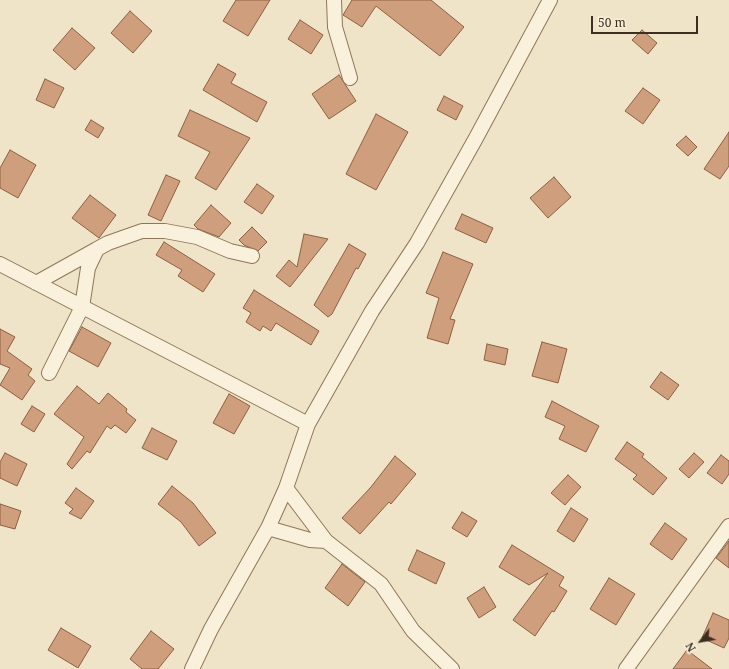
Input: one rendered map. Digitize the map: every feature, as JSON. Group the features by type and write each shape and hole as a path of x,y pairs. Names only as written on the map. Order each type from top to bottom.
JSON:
{"street":[{"path":"334,0 336,27 350,78"},
{"path":"192,669 211,629 268,528 286,488 308,424 372,310 417,243 550,0"},
{"path":"36,283 108,243 142,231 165,231 197,237 230,251 252,256"},
{"path":"50,373 82,307 88,268 97,250"},
{"path":"0,264 308,424"},
{"path":"286,488 326,541 381,584 413,631 452,669"},
{"path":"626,669 729,526"},
{"path":"268,528 310,540 326,541"}],"building":[{"path":"236,0 270,0 248,36 223,21"},
{"path":"352,0 431,0 464,27 440,56 376,6 362,27 343,15"},
{"path":"130,11 152,31 133,53 111,33"},
{"path":"300,20 323,35 311,54 288,39"},
{"path":"72,28 95,48 75,70 53,50"},
{"path":"642,30 657,43 648,54 632,40"},
{"path":"218,64 236,74 231,83 267,102 257,122 203,90"},
{"path":"339,75 356,101 329,119 312,94"},
{"path":"45,79 64,88 54,108 36,100"},
{"path":"643,88 660,100 643,124 625,111"},
{"path":"444,96 463,106 456,120 437,110"},
{"path":"190,110 250,138 216,190 195,178 210,152 178,136"},
{"path":"376,114 408,132 376,190 346,174"},
{"path":"91,120 104,128 98,138 85,130"},
{"path":"729,132 729,166 720,179 704,169"},
{"path":"686,136 697,147 688,156 676,145"},
{"path":"10,150 36,165 18,198 0,188 0,168"},
{"path":"166,175 180,181 161,221 148,215"},
{"path":"554,177 571,197 548,218 530,198"},
{"path":"257,184 274,196 262,214 244,202"},
{"path":"90,195 116,215 99,238 72,218"},
{"path":"211,205 231,223 219,237 198,229 194,225"},
{"path":"462,214 493,228 486,243 455,229"},
{"path":"252,227 267,242 258,251 244,245 239,240"},
{"path":"304,234 328,239 290,287 276,276 289,260 297,267"},
{"path":"164,242 215,274 203,292 178,276 182,270 156,255"},
{"path":"349,244 366,254 358,269 356,268 332,314 328,317 314,305"},
{"path":"443,252 473,264 450,319 455,320 448,344 427,338 439,298 426,293"},
{"path":"254,290 319,331 311,345 276,323 271,331 263,326 260,331 246,322 251,313 243,308"},
{"path":"82,327 111,343 98,367 69,351"},
{"path":"0,329 15,337 7,351 32,369 28,375 35,381 22,400 0,385 10,368 0,364"},
{"path":"542,342 567,349 558,383 532,376"},
{"path":"487,344 508,349 505,365 484,360"},
{"path":"661,372 679,385 668,400 650,387"},
{"path":"77,386 99,404 108,393 127,409 126,412 136,420 126,433 115,425 111,429 107,426 90,453 87,451 72,469 67,464 84,437 54,414"},
{"path":"229,394 250,406 234,434 213,423"},
{"path":"552,401 599,426 586,452 559,439 565,426 545,417"},
{"path":"32,406 45,414 34,432 21,424"},
{"path":"152,428 177,441 167,460 142,448"},
{"path":"627,442 644,454 642,457 667,478 653,495 633,479 637,475 615,459"},
{"path":"5,453 27,464 17,486 0,478 0,462"},
{"path":"694,453 704,462 689,478 679,469"},
{"path":"721,455 729,461 729,474 722,484 707,473"},
{"path":"395,456 416,474 391,504 389,502 360,534 342,518 371,487"},
{"path":"568,475 581,487 565,505 551,493"},
{"path":"172,486 193,503 216,533 199,546 181,522 158,504"},
{"path":"76,488 94,501 81,519 69,513 73,509 65,503"},
{"path":"0,504 21,511 15,529 0,525"},
{"path":"571,508 588,519 574,542 557,531"},
{"path":"462,512 477,521 467,537 452,528"},
{"path":"665,523 687,539 672,560 650,544"},
{"path":"729,541 729,568 716,558"},
{"path":"512,545 564,577 559,586 567,591 554,612 552,611 535,636 513,620 548,573 529,585 499,567"},
{"path":"417,550 445,563 436,584 408,570"},
{"path":"342,564 365,582 348,606 325,588"},
{"path":"609,578 635,594 616,625 590,609"},
{"path":"484,587 496,607 479,618 467,598"},
{"path":"713,613 729,620 729,638 724,648 702,638"},
{"path":"61,628 91,646 78,668 48,650"},
{"path":"151,631 174,649 158,669 142,669 130,659"},
{"path":"687,650 712,669 673,669"}]}
